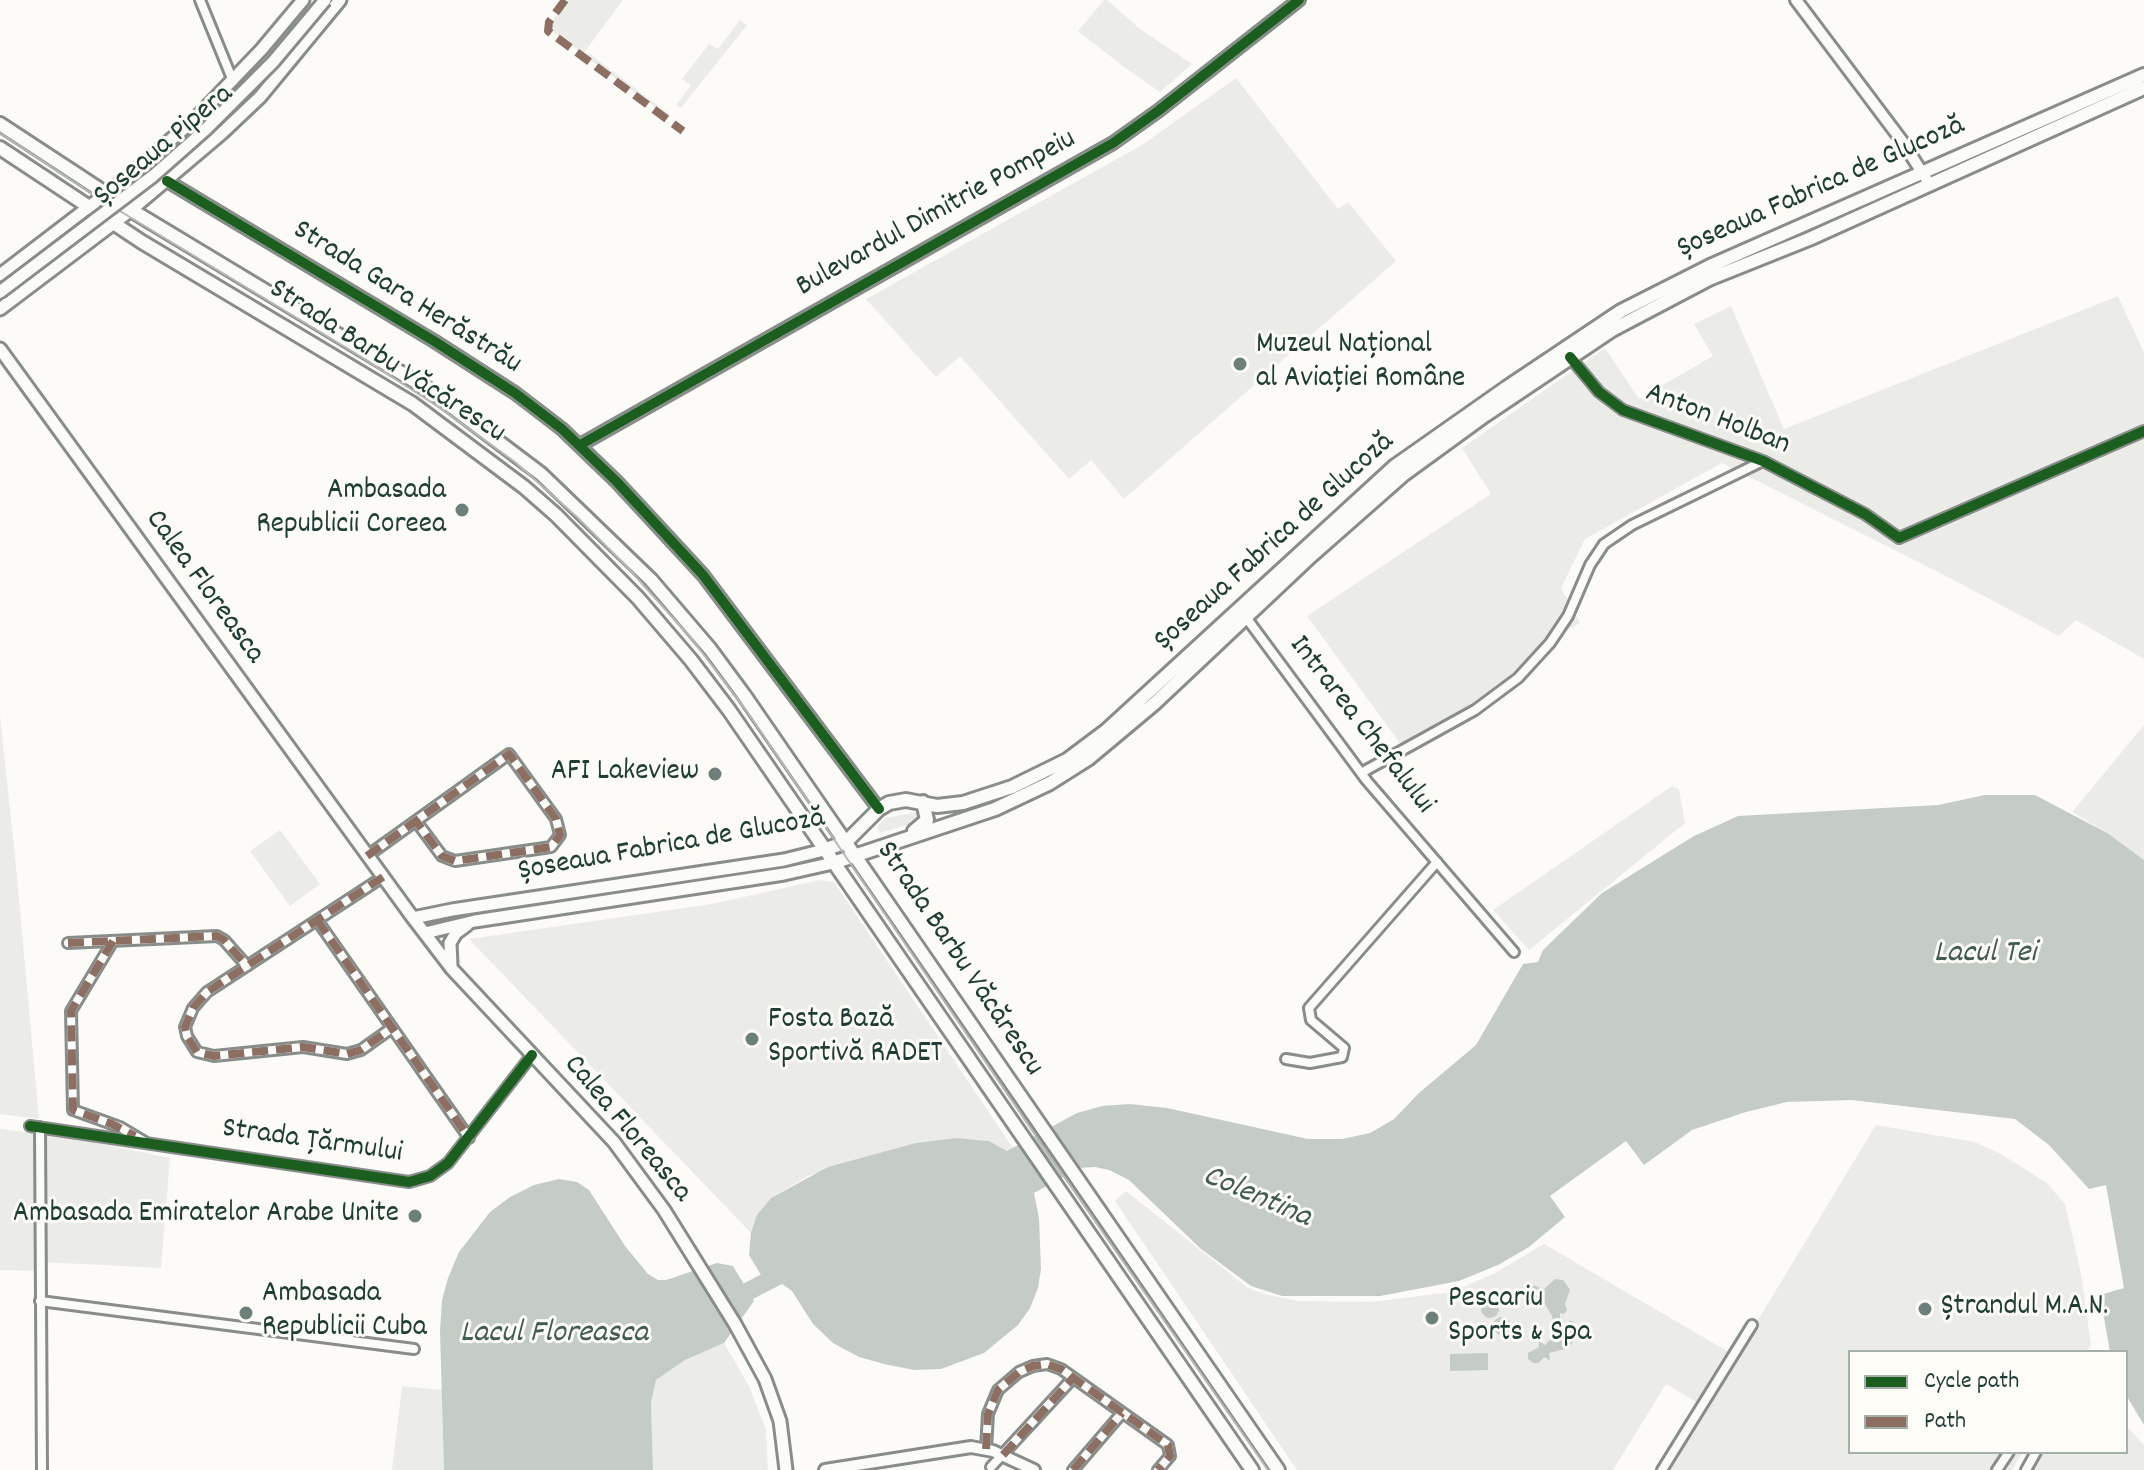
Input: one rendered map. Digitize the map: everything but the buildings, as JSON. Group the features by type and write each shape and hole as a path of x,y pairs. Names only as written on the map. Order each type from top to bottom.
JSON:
{"main road":[{"name":"Șoseaua Pipera","path":"0,275 154,156 233,81 303,0"},
{"path":"0,292 133,192 196,139 273,62 325,0"},
{"name":"Șoseaua Pipera","path":"0,309 167,181 260,97 340,0"},
{"name":"Șoseaua Fabrica de Glucoză","path":"425,933 472,922 784,874 833,863 995,809 1050,783 1113,739 1362,495 1414,452 1621,311 1692,274 2144,75"},
{"name":"Șoseaua Fabrica de Glucoză","path":"413,918 784,860 846,842 879,809 895,801 951,806 1032,778 1067,760 1107,730 1413,466 1612,330 1709,279 1809,239 2144,88"},
{"name":"Strada Barbu Văcărescu","path":"0,124 106,195 390,365 485,430 541,474 602,530 683,615 744,695 855,854 1278,1470"},
{"name":"Strada Barbu Văcărescu","path":"0,148 113,223 413,404 489,459 545,506 638,598 691,660 747,736 1252,1470"},
{"name":"Calea Floreasca","path":"0,349 452,969 624,1155 694,1257 735,1324 771,1395 785,1445 786,1470"},
{"path":"901,838 927,820 923,802"},
{"path":"452,969 450,943 456,933 472,922"}],"street":[{"path":"200,0 233,81"},
{"name":"Bulevardul Dimitrie Pompeiu","path":"580,445 1121,138 1299,0"},
{"path":"1796,0 1902,141 1930,185"},
{"name":"Strada Gara Herăstrău","path":"167,181 454,354 515,393 580,445 703,575 879,809"},
{"name":"Anton Holban","path":"1570,357 1599,392 1623,410 1763,461 1865,514 1899,538 2144,431"},
{"path":"1361,773 1475,710 1518,678 1550,643 1568,616 1590,565 1604,544 1632,525 1763,461"},
{"name":"Intrarea Chefalului","path":"1242,613 1361,773 1514,952"},
{"path":"367,856 509,754 556,819 560,835 551,847 455,861 442,856 416,821"},
{"path":"1286,1059 1310,1063 1342,1057 1344,1048 1311,1020 1309,1008 1437,862"},
{"path":"383,877 207,992 187,1017 187,1036 197,1052 214,1056 303,1047 347,1054 361,1050 392,1028"},
{"path":"317,920 469,1138"},
{"path":"68,943 217,936 247,966"},
{"path":"113,941 71,1011 73,1110 120,1127 149,1144"},
{"name":"Strada Țărmului","path":"40,1301 35,1127 409,1182 430,1176 440,1169 469,1138 532,1055"},
{"path":"42,1470 40,1301 414,1349"},
{"path":"1662,1470 1752,1325"},
{"path":"990,1468 994,1452 990,1408 998,1390 1026,1368 1047,1364 1073,1378 1168,1445 1171,1453 1158,1470"},
{"path":"994,1452 1073,1378"},
{"path":"1073,1470 1122,1413"},
{"path":"825,1470 971,1447 994,1452 1034,1470"}],"shaded area":[{"path":"568,0 623,0 583,54 549,29"},
{"path":"1104,0 1192,64 1160,92 1124,67 1078,31"},
{"path":"740,20 747,25 681,108 676,105 691,85 682,79 709,44 718,49"},
{"path":"589,53 669,114 667,116 586,57"},
{"path":"1236,78 1338,209 1348,202 1396,261 1124,499 1091,460 1069,479 960,356 936,377 866,299 1142,145"},
{"path":"2118,296 2144,353 2144,659 2076,620 2059,636 1722,463 1585,539 1561,588 1580,623 1568,630 1494,702 1405,750 1307,616 1491,494 1462,448 1605,348 1639,399 1713,356 1694,324 1731,306 1784,429"},
{"path":"0,716 16,866 39,1119 0,1114"},
{"path":"2144,725 2144,860 2072,812"},
{"path":"1672,786 1679,789 1685,823 1529,950 1493,910"},
{"path":"917,812 921,815 917,822 880,833 877,827 885,818"},
{"path":"280,830 320,884 290,906 250,851"},
{"name":"Fosta Bază Sportivă RADET","path":"820,880 834,882 1013,1148 1007,1151 989,1141 972,1139 916,1143 808,1176 771,1198 750,1232 469,939 712,904"},
{"name":"Ștrandul M.A.N.","path":"1876,1125 1975,1142 2001,1154 2047,1183 2065,1204 2081,1273 2091,1345 2087,1350 1848,1350 1848,1454 2022,1454 2012,1470 1667,1470"},
{"path":"0,1129 68,1137 170,1158 161,1268 40,1262 39,1271 0,1270"},
{"name":"Pescariu Sports & Spa","path":"1126,1191 1248,1288 1268,1295 1299,1301 1371,1302 1452,1292 1495,1273 1544,1244 1727,1351 1696,1402 1666,1384 1613,1470 1297,1470 1115,1201"},
{"path":"724,1343 749,1386 766,1430 768,1470 653,1470 651,1403 656,1380 685,1360"},
{"path":"402,1386 442,1390 444,1470 392,1470"},
{"path":"2128,1428 2144,1445 2144,1470 2030,1470 2041,1454 2128,1454"}],"water":[{"name":"Lacul Tei","path":"1985,795 2035,795 2109,834 2144,860 2144,1425 2128,1398 2128,1350 2110,1350 2100,1295 2124,1288 2106,1185 2089,1189 2049,1145 2015,1119 1851,1100 1787,1102 1692,1130 1644,1165 1626,1141 1550,1196 1565,1217 1529,1247 1498,1265 1459,1281 1380,1296 1282,1296 1251,1286 1201,1249 1129,1180 1109,1170 1079,1168 1034,1193 1039,1218 1041,1269 1030,1308 1018,1325 984,1353 941,1369 914,1370 884,1364 859,1357 833,1343 813,1324 792,1291 782,1284 770,1290 749,1255 751,1232 757,1215 771,1198 828,1167 916,1143 956,1138 989,1141 1007,1151 1077,1113 1102,1106 1130,1104 1167,1108 1308,1139 1342,1139 1370,1133 1394,1119 1419,1093 1476,1045 1523,964 1538,962 1543,950 1602,893 1694,836 1738,816 1938,805"},
{"name":"Lacul Floreasca","path":"559,1179 577,1182 589,1190 625,1246 648,1274 658,1280 666,1280 717,1263 733,1266 754,1301 724,1343 685,1360 656,1380 651,1403 653,1470 444,1470 440,1331 442,1300 448,1278 459,1252 490,1212 534,1185"},
{"path":"1555,1279 1563,1280 1570,1290 1565,1304 1567,1310 1564,1314 1560,1313 1560,1320 1568,1327 1569,1321 1573,1321 1577,1335 1569,1348 1549,1353 1550,1361 1545,1357 1533,1363 1528,1359 1528,1353 1539,1347 1539,1341 1545,1345 1554,1336 1555,1329 1552,1316 1542,1299 1531,1302 1525,1292 1534,1285 1543,1290"},
{"path":"1490,1300 1499,1309 1490,1318 1481,1309"},
{"path":"1502,1317 1511,1326 1502,1335 1493,1326"},
{"path":"1488,1353 1488,1370 1450,1371 1450,1354"}],"waterway":[{"name":"Colentina","path":"726,1303 785,1272"}],"tram line":[{"path":"0,133 100,199 440,408 515,462 627,567 692,639 748,713 1268,1470"}],"marked path":[{"path":"565,0 549,22 548,31 683,131"},
{"path":"367,856 509,754 556,819 560,835 551,847 455,861 442,856 416,821"},
{"path":"383,877 207,992 193,1008 185,1027 197,1052 214,1056 303,1047 347,1054 361,1050 392,1028"},
{"path":"317,920 469,1138"},
{"path":"68,943 217,936 247,966"},
{"path":"113,941 71,1011 73,1110 135,1136"},
{"path":"986,1449 988,1414 998,1390 1019,1372 1047,1364 1061,1369 1168,1445 1170,1456 1158,1470"},
{"path":"1003,1455 1073,1378"},
{"path":"1073,1470 1122,1413"}],"cycle path":[{"path":"580,445 1113,143 1299,0"},
{"path":"167,181 434,341 515,393 562,429 617,482 703,575 879,809"},
{"path":"1570,357 1599,392 1623,410 1763,461 1865,514 1899,538 2144,431"},
{"path":"30,1126 409,1182 430,1176 448,1163 532,1055"}],"place":[{"name":"Muzeul Național al Aviației Române","path":"1240,364"},
{"name":"Ambasada Republicii Coreea","path":"462,510"},
{"name":"AFI Lakeview","path":"715,774"},
{"name":"Fosta Bază Sportivă RADET","path":"752,1039"},
{"name":"Ambasada Emiratelor Arabe Unite","path":"415,1216"},
{"name":"Ștrandul M.A.N.","path":"1925,1309"},
{"name":"Ambasada Republicii Cuba","path":"246,1313"},
{"name":"Pescariu Sports & Spa","path":"1432,1318"}]}
